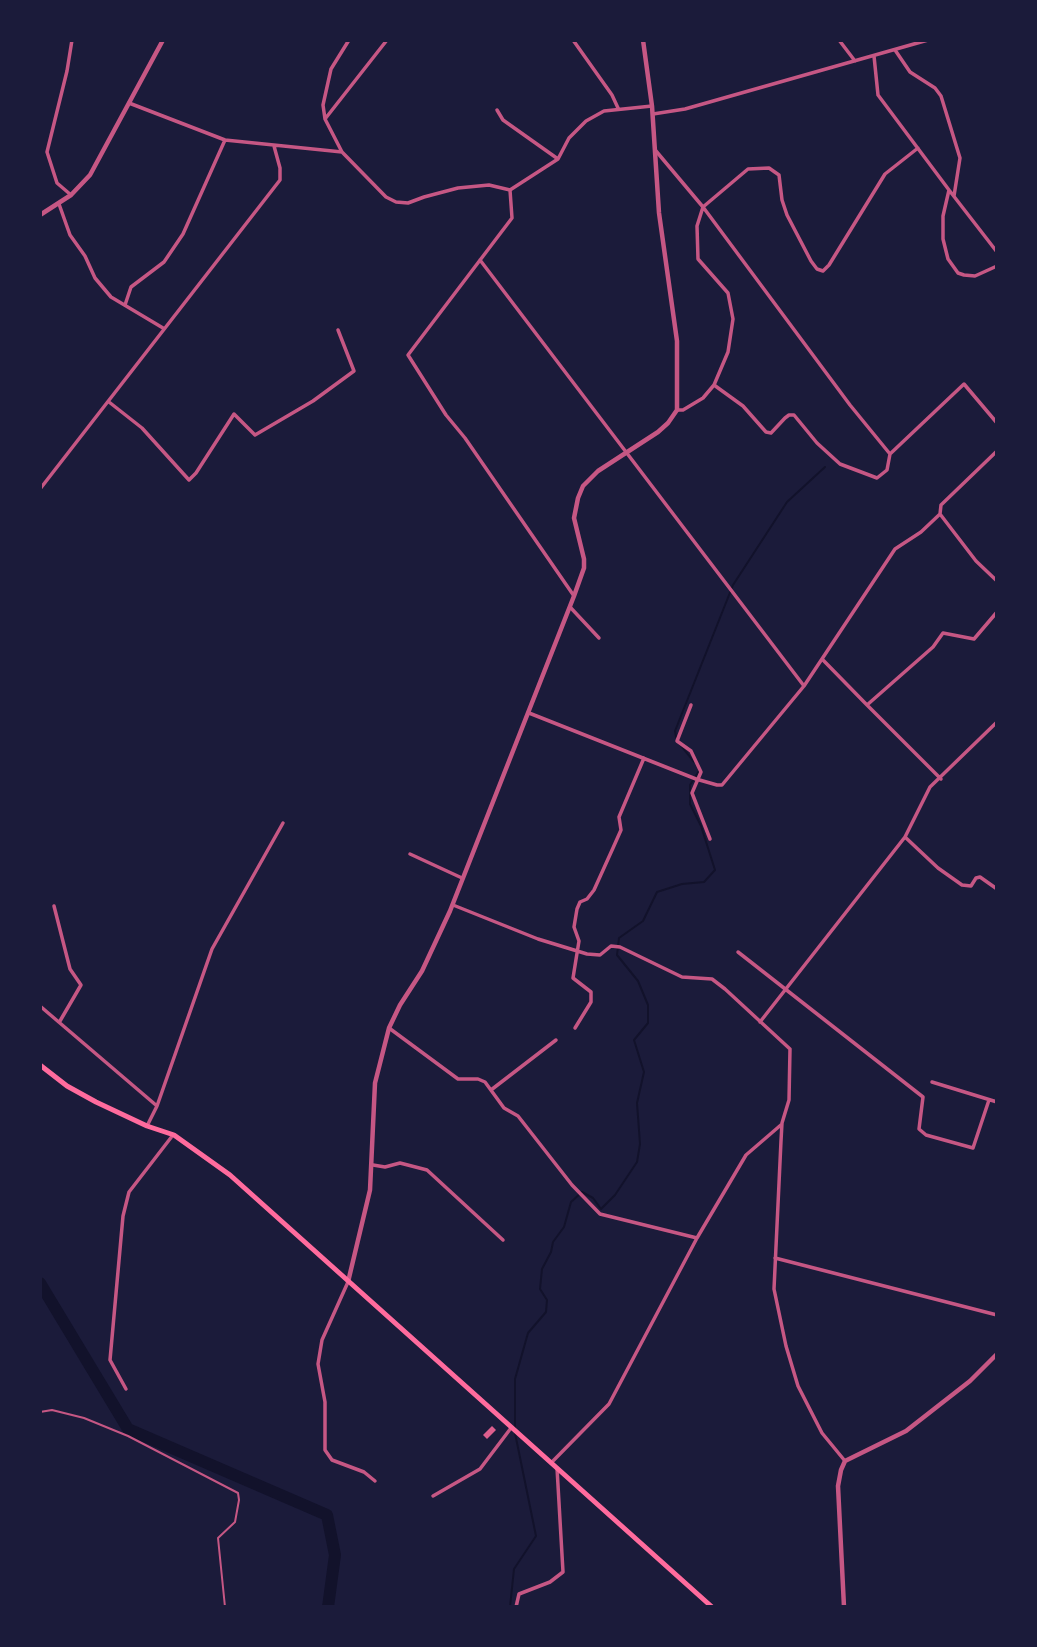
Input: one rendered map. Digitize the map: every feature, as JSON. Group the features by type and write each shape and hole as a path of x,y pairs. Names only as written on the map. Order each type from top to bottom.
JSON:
{"main road":[{"path":"40,1065 67,1086 147,1126 174,1135 230,1175 712,1607"}],"street":[{"path":"71,195 57,183 47,152 72,40"},
{"path":"40,215 71,195 90,175 163,40"},
{"path":"349,40 331,69 323,105 326,119 342,152 386,197 396,202 408,203 458,188 489,185 510,190 558,159 569,138 586,121 604,111 652,106"},
{"path":"326,119 387,40"},
{"path":"573,40 612,95 618,108"},
{"path":"375,1481 364,1472 332,1460 325,1450 325,1402 317,1364 322,1340 348,1282 370,1190 375,1083 389,1028 400,1004 422,971 453,905 575,596 584,568 575,518 583,486 598,471 658,432 677,410 677,341 659,213 652,106 643,40"},
{"path":"839,40 855,62"},
{"path":"652,114 685,109 928,40"},
{"path":"895,50 910,72 935,88 941,96 960,158 954,196"},
{"path":"874,56 878,95 997,252"},
{"path":"129,103 225,140 342,152"},
{"path":"497,110 503,120 558,159"},
{"path":"125,305 131,287 164,261 183,234 225,140"},
{"path":"40,489 280,180 274,146"},
{"path":"677,410 683,410 703,398 714,385 728,352 733,319 728,293 698,259 697,226 704,207 748,169 769,168 779,175 787,215 811,261 817,269 823,271 885,174 918,148"},
{"path":"655,150 704,207 842,394 890,454"},
{"path":"510,190 512,218 408,355 446,415 466,438 575,596"},
{"path":"949,190 943,216 943,239 948,259 958,273 964,275 975,276 997,266"},
{"path":"59,204 70,235 85,256 94,278 111,297 163,328"},
{"path":"480,260 804,686"},
{"path":"109,402 142,428 189,480 234,414 255,435 313,401 354,371 338,330"},
{"path":"714,385 743,406 766,432 771,433 785,418 794,415 817,443 840,464 877,478 887,470 890,454 964,384 997,423"},
{"path":"529,713 695,779 722,785 804,686 895,549 921,532 940,514 941,505 997,451"},
{"path":"940,514 976,561 997,581"},
{"path":"570,607 599,638"},
{"path":"867,705 933,647 943,633 974,639 997,612"},
{"path":"823,660 940,779"},
{"path":"691,705 677,741 691,751 701,772 695,779 692,793 710,839"},
{"path":"760,1022 905,837 930,787 997,722"},
{"path":"575,1028 591,1002 591,992 573,978 579,941 574,927 577,909 580,902 594,890 614,848 621,830 619,817 645,758"},
{"path":"147,1126 157,1106 212,949 283,823"},
{"path":"905,837 937,867 962,885 971,886 976,878 980,877 997,889"},
{"path":"410,854 463,878"},
{"path":"453,905 538,939 600,955 611,946 620,947 682,977 712,979 790,1049 789,1100 782,1123 774,1289 798,1386 822,1433 845,1461"},
{"path":"54,906 69,968 81,985 60,1021"},
{"path":"738,952 923,1097 919,1129 926,1135 973,1148 989,1100"},
{"path":"40,1006 157,1106"},
{"path":"389,1028 457,1079 478,1079 485,1082 505,1108 518,1116 572,1185 600,1214 697,1238"},
{"path":"491,1090 556,1040"},
{"path":"932,1082 997,1102"},
{"path":"551,1463 609,1404 697,1238 746,1155 782,1123"},
{"path":"127,1389 110,1360 123,1216 130,1192 174,1135"},
{"path":"373,1165 385,1167 400,1163 427,1170 503,1240"},
{"path":"774,1258 997,1315"},
{"path":"844,1607 838,1486 845,1461 906,1431 970,1381 997,1354"},
{"path":"433,1496 480,1469 512,1428"},
{"path":"516,1607 519,1594 550,1582 563,1572 556,1468"}],"lane":[{"path":"40,1412 52,1410 84,1418 128,1436 238,1493 235,1522 218,1538 225,1607"}],"building":[{"path":"492,1426 496,1430 487,1439 483,1435"}],"waterway":[{"path":"676,737 675,731 733,585 787,502 825,467"},
{"path":"678,742 694,762"},
{"path":"515,1427 515,1379 528,1333 546,1312 547,1300 540,1289 542,1269 553,1242 564,1227 571,1202 582,1192 593,1198 601,1209 615,1195 637,1162 640,1144 637,1103 644,1072 634,1040 648,1023 648,1005 638,981 617,955 619,938 643,921 657,892 682,884 704,882 715,870 701,826 690,804 690,785 699,771"},
{"path":"40,1283 128,1429 327,1515 335,1555 328,1607"},
{"path":"510,1607 514,1569 536,1536 515,1433"}]}
